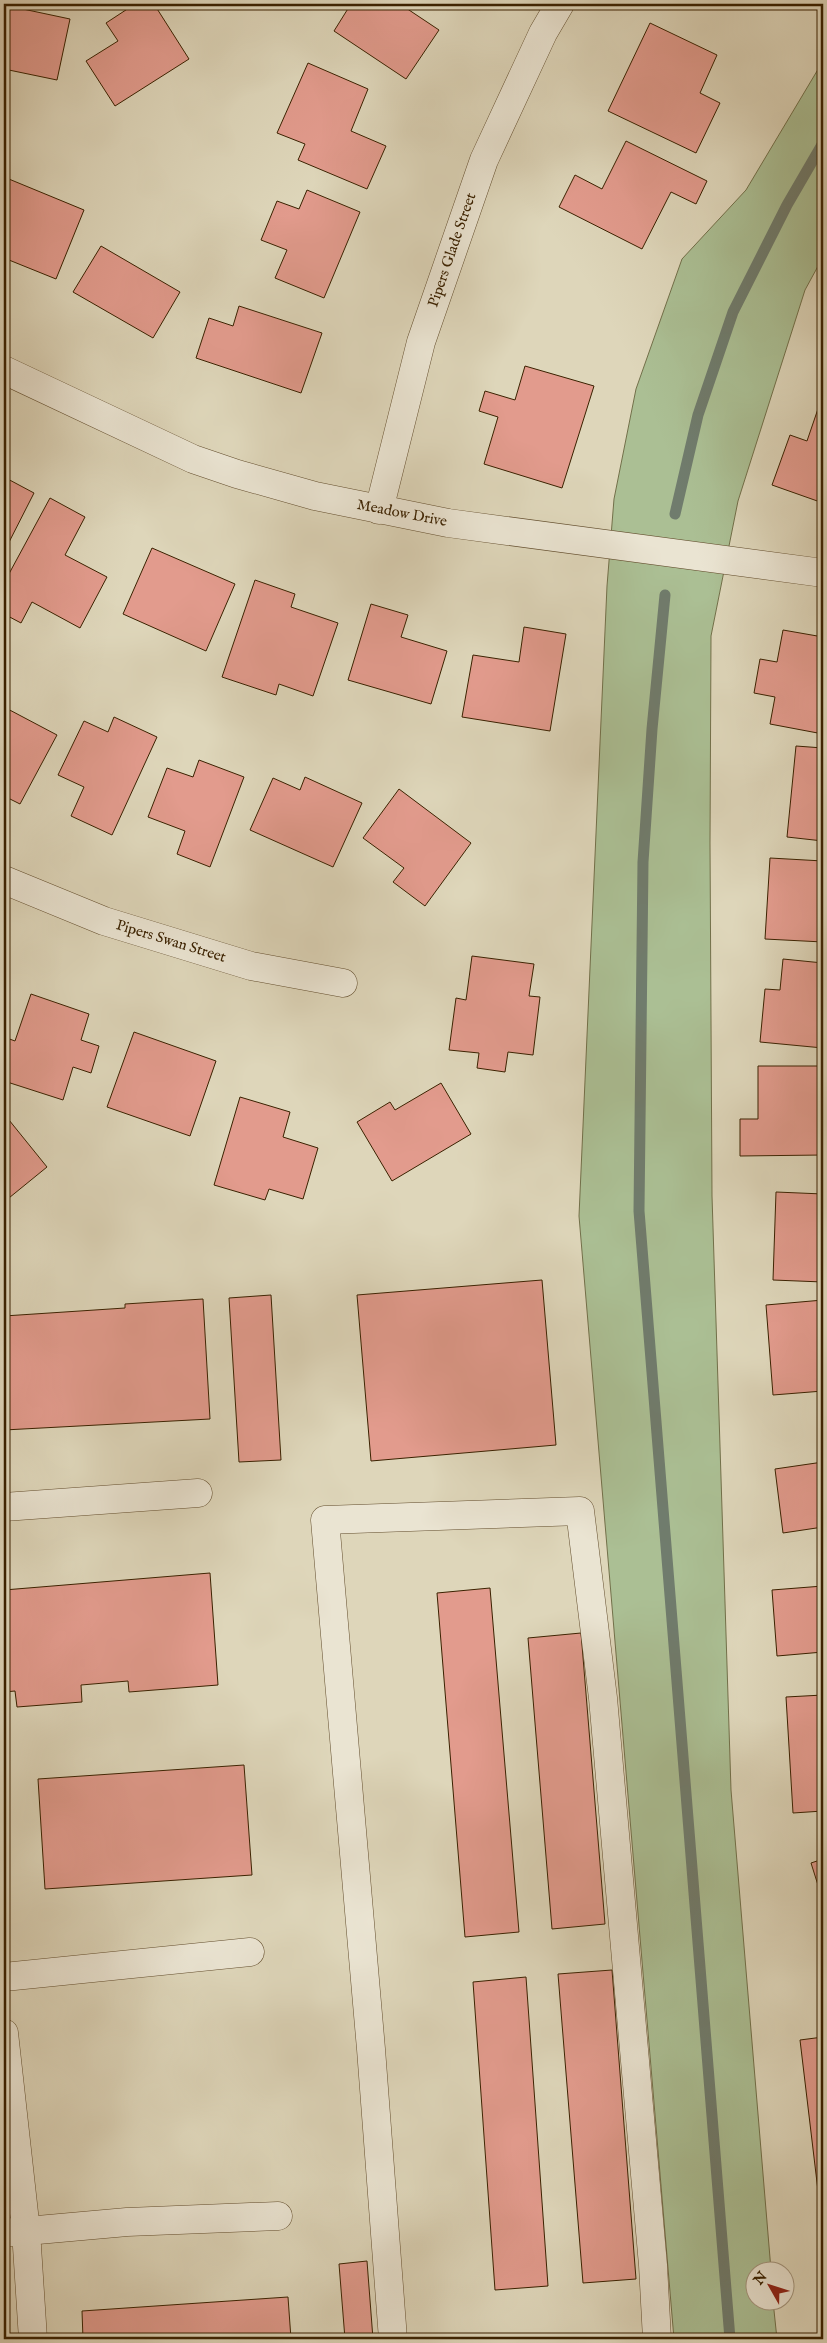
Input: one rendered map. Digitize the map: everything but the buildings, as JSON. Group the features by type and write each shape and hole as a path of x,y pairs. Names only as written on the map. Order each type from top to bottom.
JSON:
{"street":[{"name":"Pipers Glade Street","path":"379,510 420,342 484,160 543,33 560,4"},
{"name":"Meadow Drive","path":"4,370 193,459 275,486 379,510 512,532 823,573"},
{"name":"Pipers Swan Street","path":"4,880 104,920 251,966 343,983"},
{"path":"4,1507 198,1493"},
{"path":"393,2339 371,2049 325,1520 580,1511 603,1698 653,2265 657,2339"},
{"path":"4,1977 250,1952"},
{"path":"4,2033 15,2232 33,2339"},
{"path":"15,2232 127,2222 278,2216"}],"green space":[{"path":"823,61 823,257 805,290 738,501 711,636 712,1196 731,1790 770,2260 744,2260 744,2310 774,2310 777,2339 674,2339 579,1216 607,586 614,499 636,389 682,259 746,190"}],"waterway":[{"path":"675,514 698,415 733,312 787,205 823,143"},
{"path":"665,595 652,729 643,862 639,1211 730,2339"}]}
